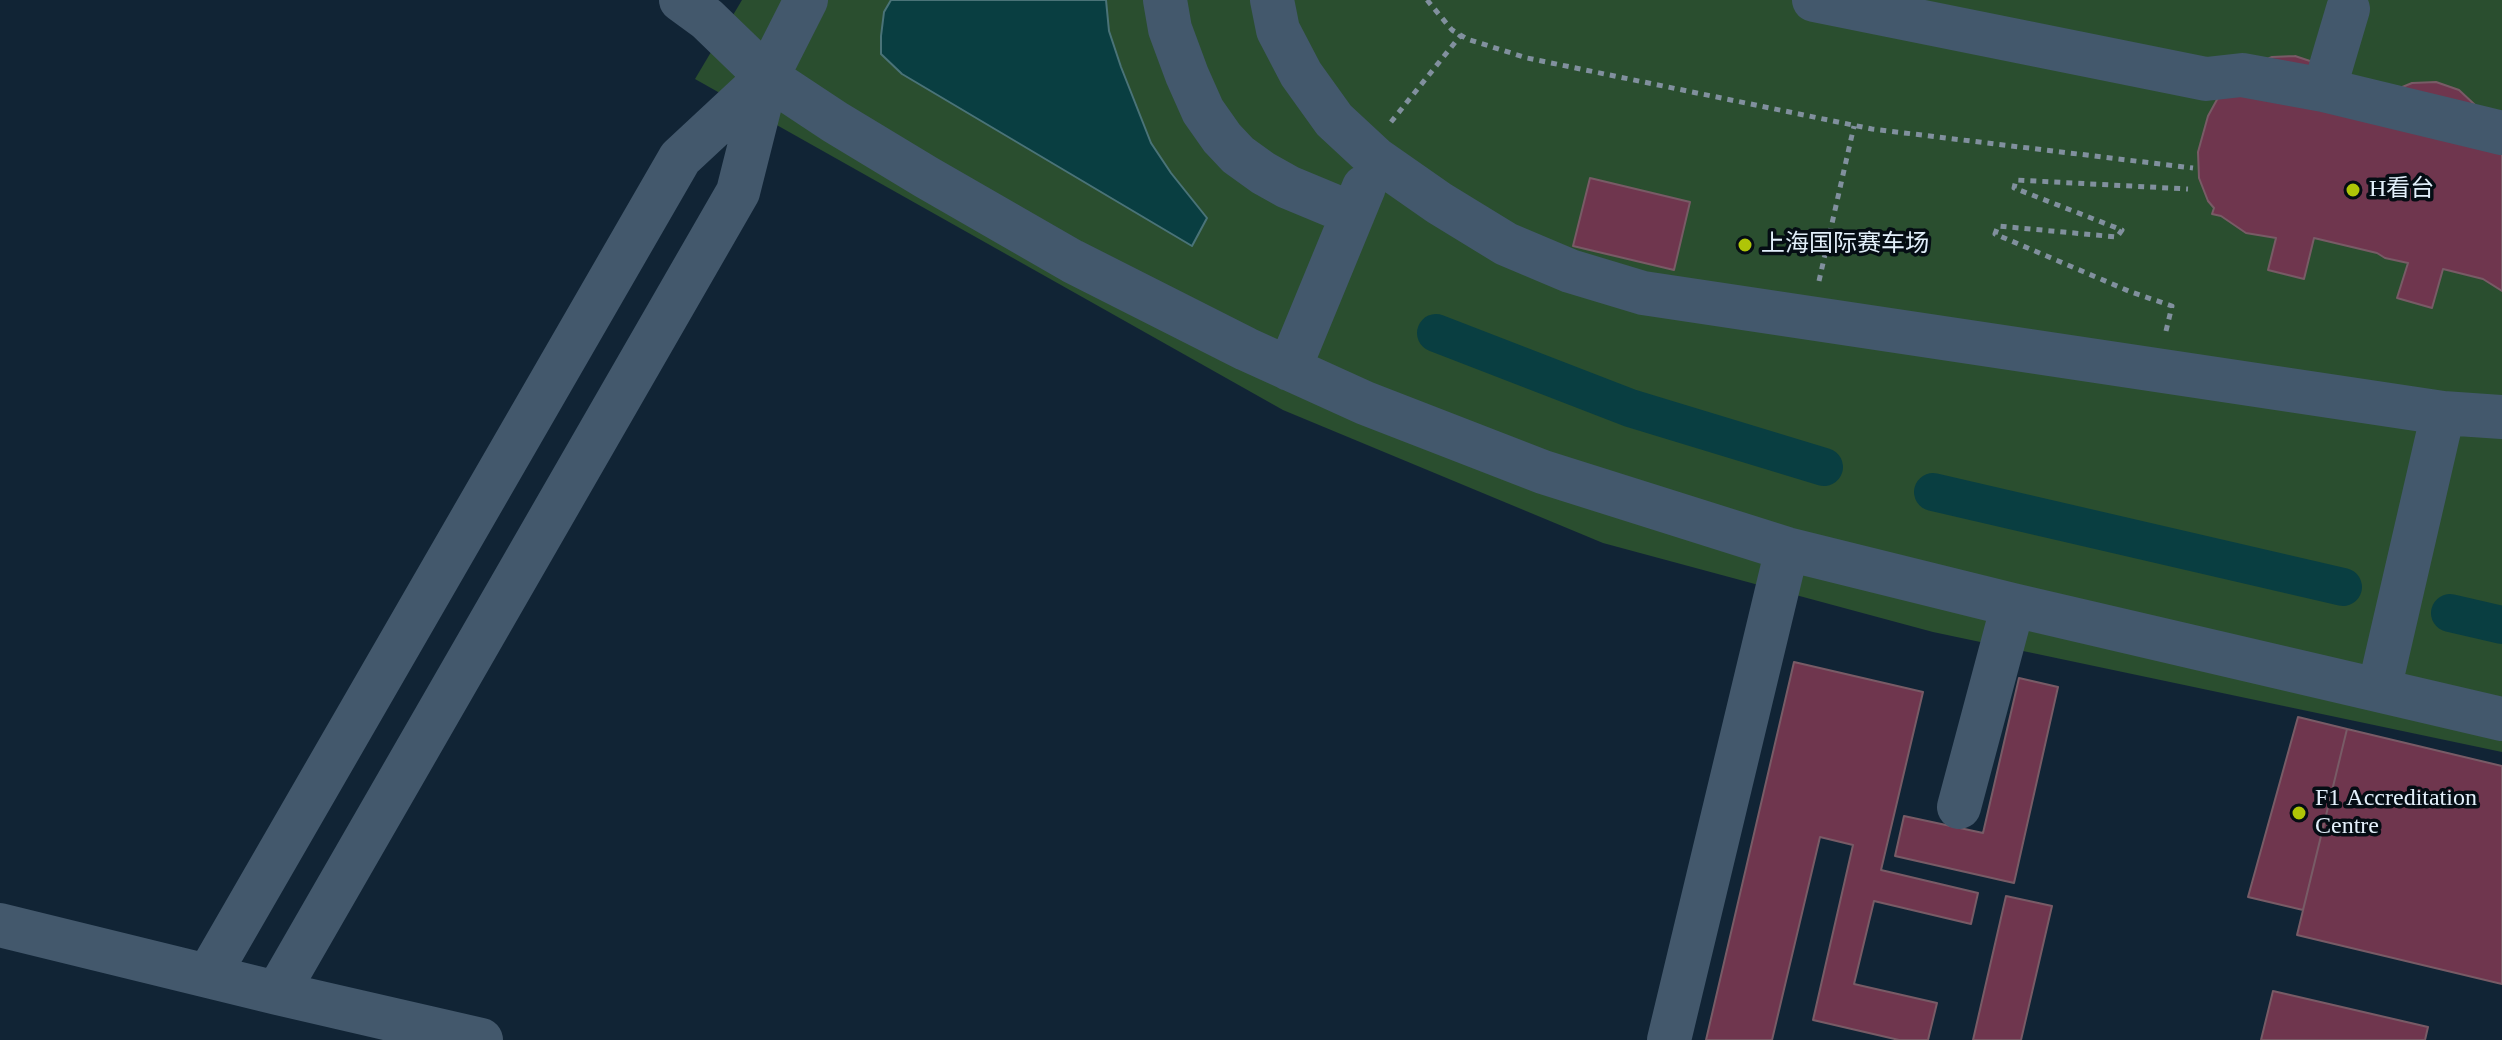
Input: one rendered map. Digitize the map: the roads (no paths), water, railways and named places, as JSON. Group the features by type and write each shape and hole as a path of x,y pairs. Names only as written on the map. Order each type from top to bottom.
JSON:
{"street":[{"path":"681,0 707,19 767,77 835,122 997,219 1154,304 1365,403 1530,468 1787,549 2502,719"},
{"path":"277,993 738,192 767,77 806,0"},
{"path":"1165,0 1170,29 1187,75 1203,111 1222,138 1238,155 1263,173 1353,214"},
{"path":"1272,0 1278,30 1301,74 1334,120 1382,142 1439,203 1506,244 1570,271 1643,293 2443,413 2502,417"},
{"path":"1814,0 2206,79 2242,75 2324,90 2502,133"},
{"path":"2324,90 2348,9"},
{"path":"208,976 680,158 767,77"},
{"path":"1289,369 1382,142"},
{"path":"547,388 606,422"},
{"path":"2379,690 2443,413"},
{"path":"1669,1040 1787,549"},
{"path":"434,583 495,616"},
{"path":"1959,807 2013,605"},
{"path":"0,925 481,1040"}],"waterway":[{"path":"1436,333 1630,408 1824,467"},
{"path":"1933,492 2343,587"},
{"path":"2450,613 2502,625"}],"place":[{"name":"H看台","path":"2353,190"},
{"name":"上海国际赛车场","path":"1745,245"},
{"name":"F1 Accreditation Centre","path":"2299,813"}]}
